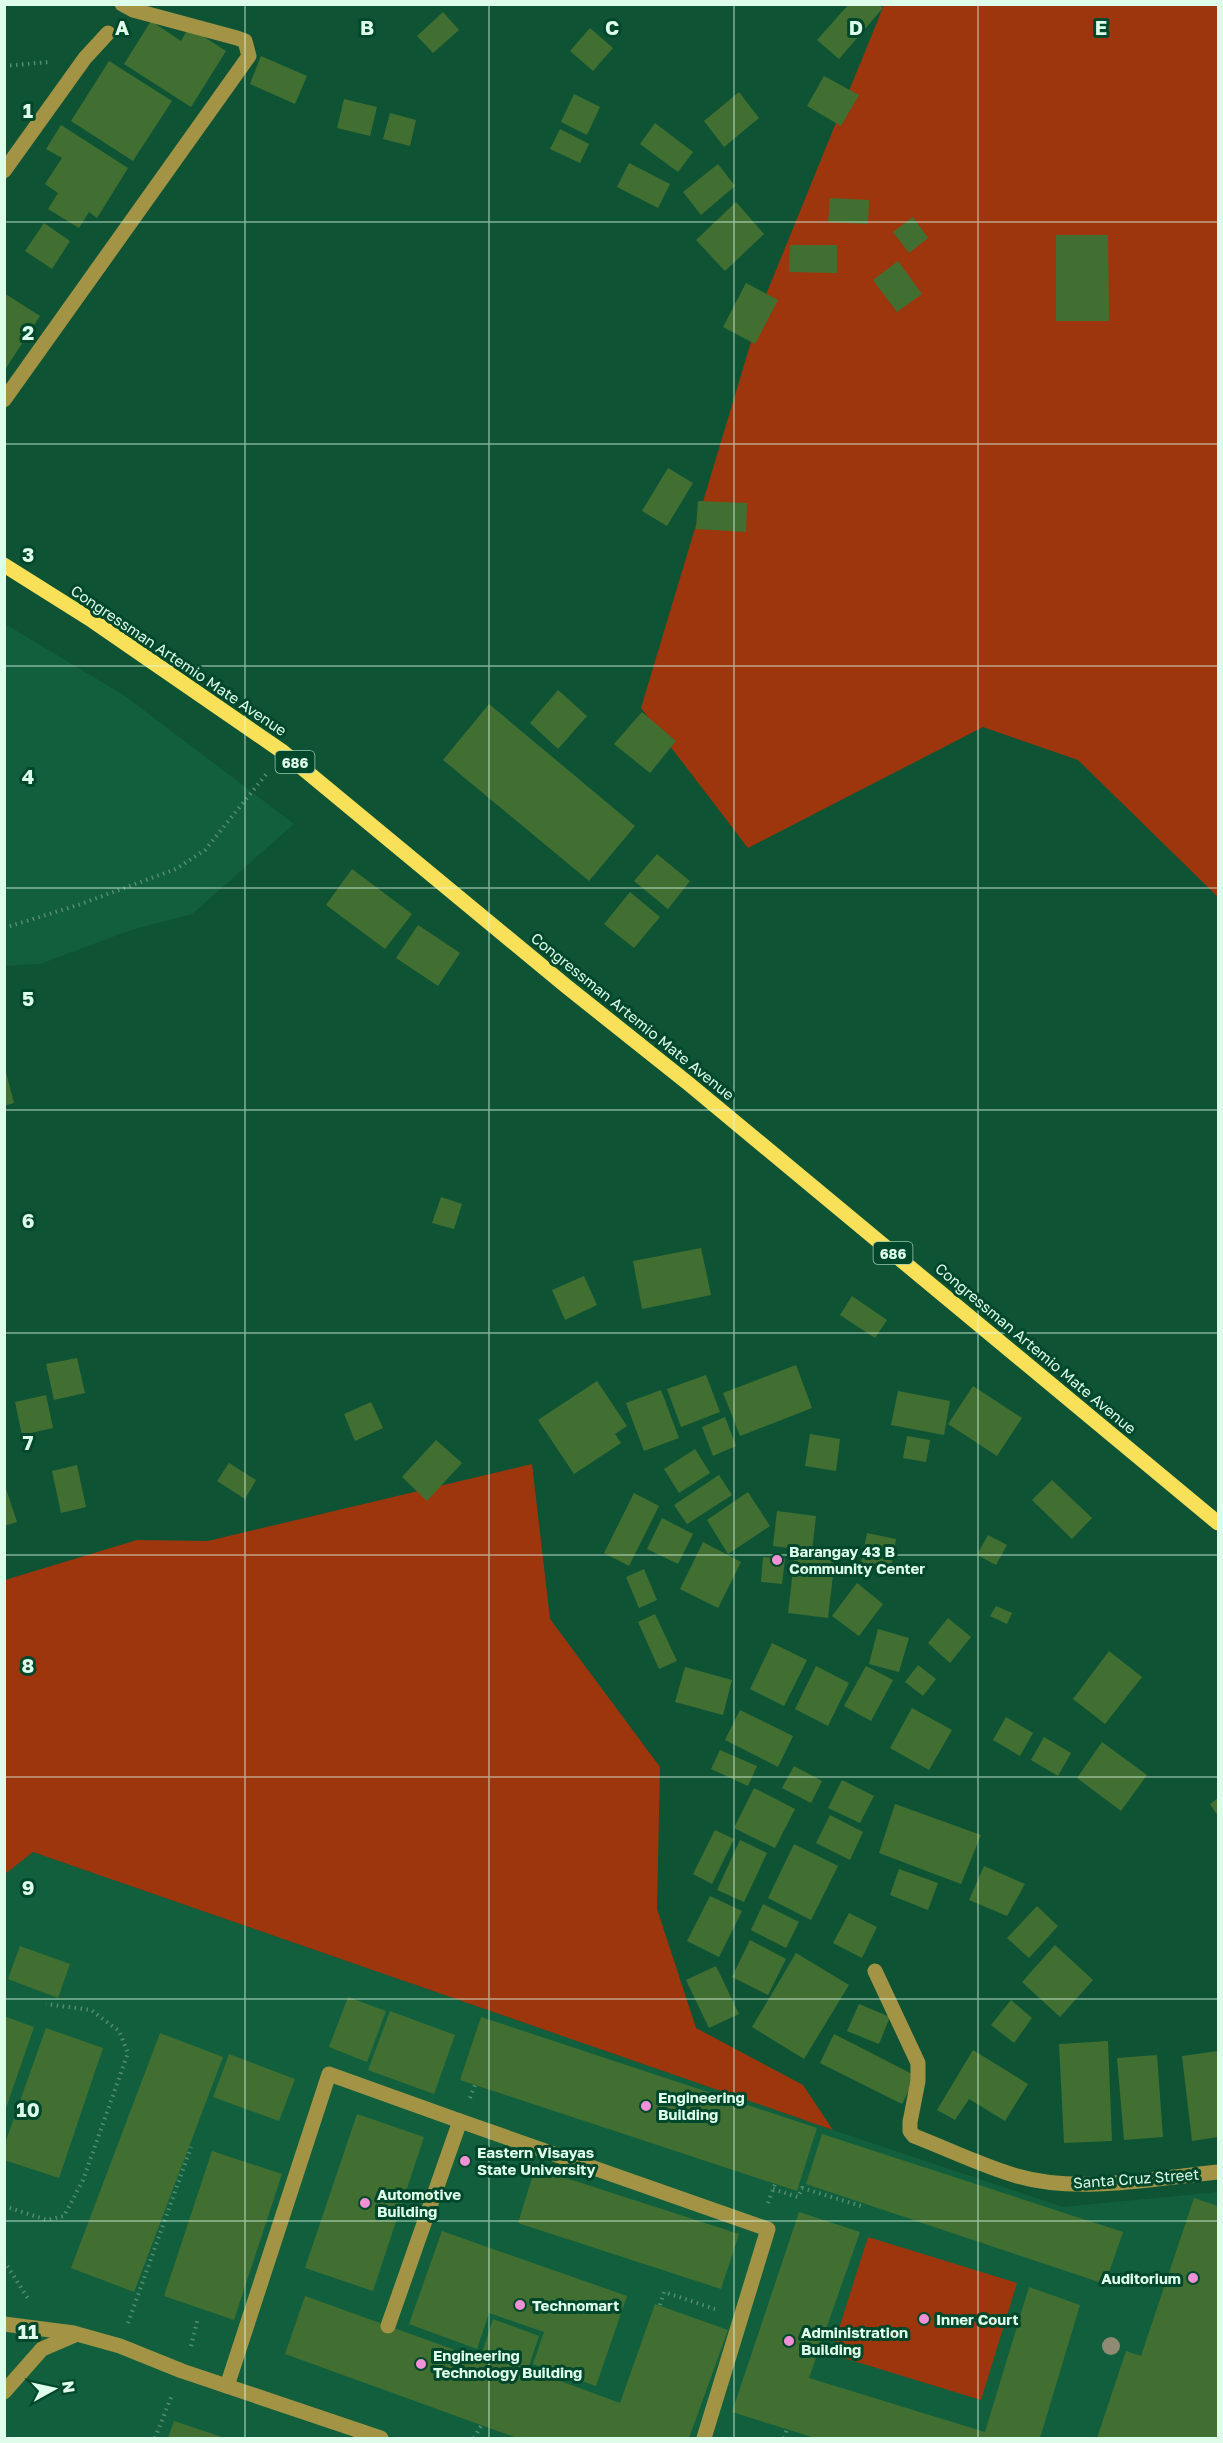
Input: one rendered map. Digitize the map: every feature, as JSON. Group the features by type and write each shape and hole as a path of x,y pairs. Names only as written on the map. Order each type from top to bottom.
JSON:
{"main road":[{"name":"Congressman Artemio Mate Avenue","path":"4,566 93,621 283,752 566,986 689,1084 1218,1523"}],"street":[{"path":"4,400 249,56 245,41 133,10 122,4"},
{"path":"4,171 85,58 108,33"},
{"name":"Santa Cruz Street","path":"875,1971 908,2046 918,2063 918,2081 910,2122 910,2130 914,2136 1017,2176 1055,2183 1113,2182 1218,2172"},
{"path":"227,2386 329,2074 768,2229 704,2439"},
{"path":"388,2326 460,2121"},
{"path":"4,2324 33,2330 77,2334 120,2346 182,2371 381,2439"},
{"path":"4,2392 42,2349 77,2334"}],"path":[{"path":"4,66 85,58"},
{"path":"4,928 78,905 176,869 205,850 283,752"},
{"path":"4,2206 47,2220 64,2216 82,2180 128,2053 119,2031 91,2010 46,2004"},
{"path":"120,2346 191,2147"},
{"path":"773,2189 798,2197 802,2188 861,2206"},
{"path":"4,2261 32,2304 33,2330"},
{"path":"660,2305 664,2292 740,2318"},
{"path":"155,2439 182,2371"},
{"path":"474,2439 481,2426"},
{"path":"784,2439 787,2429"}],"shaded area":[{"path":"884,5 1218,5 1218,897 1078,760 983,727 748,848 641,708 763,302"},
{"path":"5,624 125,696 294,824 192,914 131,930 40,964 5,966"},
{"path":"532,1464 550,1619 660,1767 657,1909 696,2028 803,2085 833,2130 33,1852 5,1874 5,1580 137,1540 208,1541"},
{"name":"Eastern Visayas State University","path":"33,1852 833,2130 1063,2207 1218,2192 1218,2438 5,2438 4,1874"},
{"name":"Inner Court","path":"868,2237 1017,2283 981,2400 831,2354"}],"building":[{"path":"849,4 879,4 883,8 839,59 817,40"},
{"path":"443,12 459,30 433,53 417,36"},
{"path":"151,21 181,41 189,27 226,51 191,107 124,64"},
{"path":"590,28 613,48 593,71 570,51"},
{"path":"261,56 307,76 295,104 250,84"},
{"path":"109,61 172,101 133,161 71,121"},
{"path":"824,76 859,95 841,126 807,106"},
{"path":"739,92 759,118 724,147 704,121"},
{"path":"574,94 600,107 587,135 561,122"},
{"path":"344,99 377,107 370,136 337,128"},
{"path":"390,113 416,120 410,146 383,139"},
{"path":"655,123 693,152 678,172 640,144"},
{"path":"61,125 128,168 97,218 89,212 79,228 48,209 58,193 45,184 62,158 46,149"},
{"path":"560,129 589,144 580,163 550,149"},
{"path":"629,163 670,184 658,208 617,187"},
{"path":"718,164 735,186 701,215 683,192"},
{"path":"830,198 869,200 868,224 828,222"},
{"path":"736,202 764,234 725,271 696,240"},
{"path":"913,217 928,238 909,253 893,232"},
{"path":"44,223 70,241 52,269 25,251"},
{"path":"1056,235 1108,235 1109,321 1056,321"},
{"path":"790,245 837,245 837,273 789,272"},
{"path":"898,261 922,294 897,312 873,280"},
{"path":"746,283 778,300 755,344 723,327"},
{"path":"4,293 40,316 4,371"},
{"path":"668,468 693,483 667,526 642,511"},
{"path":"698,501 747,503 746,532 696,529"},
{"path":"558,690 587,716 558,749 530,723"},
{"path":"489,704 635,826 589,881 443,760"},
{"path":"642,712 676,741 650,773 614,744"},
{"path":"657,854 690,881 668,909 634,881"},
{"path":"352,869 412,914 385,949 326,905"},
{"path":"630,892 660,917 634,948 604,924"},
{"path":"418,925 460,953 438,986 396,958"},
{"path":"4,1065 14,1103 4,1106"},
{"path":"441,1197 462,1204 454,1229 432,1223"},
{"path":"701,1248 711,1295 642,1309 633,1261"},
{"path":"584,1276 597,1305 565,1320 552,1290"},
{"path":"852,1296 887,1320 875,1338 840,1315"},
{"path":"77,1358 85,1393 54,1400 46,1364"},
{"path":"796,1365 812,1408 740,1436 723,1393"},
{"path":"706,1375 720,1412 681,1427 667,1389"},
{"path":"597,1381 627,1426 615,1434 621,1443 574,1474 538,1420"},
{"path":"973,1386 1022,1418 997,1456 948,1424"},
{"path":"661,1390 679,1438 644,1451 626,1403"},
{"path":"898,1391 950,1401 944,1435 891,1425"},
{"path":"46,1395 53,1428 22,1435 15,1402"},
{"path":"371,1402 383,1428 355,1441 344,1414"},
{"path":"725,1417 736,1446 713,1456 702,1427"},
{"path":"810,1434 840,1439 836,1471 805,1466"},
{"path":"907,1436 930,1440 926,1462 903,1458"},
{"path":"436,1440 462,1463 427,1501 402,1477"},
{"path":"695,1449 710,1473 679,1493 664,1469"},
{"path":"229,1463 256,1480 245,1499 217,1481"},
{"path":"77,1465 86,1507 61,1513 52,1471"},
{"path":"719,1475 732,1495 687,1524 674,1505"},
{"path":"1052,1480 1092,1518 1072,1539 1032,1500"},
{"path":"4,1483 17,1522 4,1526"},
{"path":"748,1492 770,1526 728,1554 707,1520"},
{"path":"634,1493 659,1506 629,1566 604,1553"},
{"path":"777,1511 816,1516 812,1551 773,1546"},
{"path":"662,1518 693,1534 678,1564 647,1549"},
{"path":"867,1533 896,1539 890,1574 860,1568"},
{"path":"988,1535 1007,1545 996,1565 977,1555"},
{"path":"703,1542 741,1562 718,1608 680,1589"},
{"path":"795,1553 835,1558 828,1618 788,1613"},
{"path":"763,1557 785,1559 782,1584 761,1582"},
{"path":"644,1569 657,1600 639,1608 626,1577"},
{"path":"857,1583 883,1604 859,1636 832,1616"},
{"path":"996,1606 1012,1613 1007,1624 990,1616"},
{"path":"655,1614 677,1661 659,1669 638,1622"},
{"path":"948,1618 971,1637 950,1663 928,1643"},
{"path":"878,1629 909,1638 899,1672 869,1664"},
{"path":"772,1643 807,1660 784,1706 750,1689"},
{"path":"1109,1651 1142,1677 1105,1724 1073,1699"},
{"path":"918,1665 936,1679 923,1696 905,1682"},
{"path":"816,1666 849,1683 828,1726 795,1709"},
{"path":"866,1666 893,1680 871,1721 844,1706"},
{"path":"685,1667 732,1680 723,1715 675,1702"},
{"path":"912,1708 952,1730 929,1770 890,1748"},
{"path":"740,1710 793,1736 778,1767 725,1740"},
{"path":"1006,1717 1033,1733 1020,1756 993,1740"},
{"path":"1044,1737 1071,1753 1058,1776 1031,1760"},
{"path":"1102,1742 1147,1775 1121,1811 1077,1778"},
{"path":"720,1750 757,1766 748,1786 711,1769"},
{"path":"794,1766 822,1781 811,1803 782,1788"},
{"path":"842,1780 874,1796 860,1823 828,1808"},
{"path":"754,1788 795,1809 775,1848 734,1828"},
{"path":"1218,1798 1218,1816 1210,1804"},
{"path":"895,1804 981,1835 961,1884 879,1853"},
{"path":"830,1815 863,1832 850,1860 816,1843"},
{"path":"715,1830 734,1839 712,1884 693,1874"},
{"path":"740,1840 767,1853 744,1902 717,1890"},
{"path":"794,1844 838,1866 811,1920 768,1898"},
{"path":"984,1866 1025,1884 1007,1916 969,1900"},
{"path":"899,1869 938,1883 928,1910 890,1895"},
{"path":"710,1896 742,1911 719,1957 687,1941"},
{"path":"763,1904 799,1922 786,1948 751,1930"},
{"path":"1037,1906 1058,1926 1029,1958 1007,1938"},
{"path":"849,1913 877,1927 862,1958 833,1943"},
{"path":"750,1940 786,1959 768,1995 732,1977"},
{"path":"1055,1945 1093,1980 1060,2017 1022,1982"},
{"path":"20,1946 70,1964 58,1998 8,1979"},
{"path":"796,1953 849,1985 804,2059 752,2027"},
{"path":"716,1966 739,2014 709,2028 686,1980"},
{"path":"348,1997 386,2011 367,2062 329,2047"},
{"path":"1011,2000 1032,2018 1014,2043 991,2025"},
{"path":"859,2004 890,2017 879,2044 847,2031"},
{"path":"390,2011 455,2035 434,2094 368,2070"},
{"path":"4,2016 34,2027 5,2111 4,2111"},
{"name":"Engineering Building","path":"481,2017 817,2128 797,2191 460,2080"},
{"path":"46,2028 103,2048 59,2178 4,2160 4,2146"},
{"path":"160,2033 223,2057 134,2292 71,2268"},
{"path":"834,2034 916,2076 902,2104 820,2063"},
{"path":"1108,2041 1112,2141 1064,2143 1059,2044"},
{"path":"973,2050 1028,2084 1005,2121 969,2099 955,2120 937,2110"},
{"path":"1218,2051 1218,2137 1192,2141 1182,2056"},
{"path":"229,2054 295,2079 279,2121 213,2097"},
{"path":"1157,2055 1163,2137 1124,2140 1117,2058"},
{"name":"Automotive Building","path":"357,2114 424,2137 373,2291 305,2268"},
{"path":"822,2134 1123,2232 1105,2284 806,2184"},
{"path":"212,2151 282,2174 234,2320 164,2296"},
{"path":"535,2168 739,2234 721,2289 518,2223"},
{"name":"Auditorium","path":"1194,2198 1218,2206 1218,2438 1097,2438 1126,2351 1141,2356"},
{"name":"Administration Building","path":"799,2212 860,2232 809,2378 985,2432 1029,2287 1080,2305 1040,2438 815,2438 732,2412"},
{"name":"Technomart","path":"442,2231 627,2296 596,2386 533,2364 544,2332 489,2313 477,2349 409,2324"},
{"name":"Engineering Technology Building","path":"305,2296 480,2359 493,2319 539,2336 528,2369 620,2403 655,2304 728,2330 689,2438 517,2438 285,2354"},
{"path":"174,2421 225,2438 168,2438"}],"place":[{"name":"Barangay 43 B Community Center","path":"777,1560"},
{"name":"Engineering Building","path":"646,2106"},
{"name":"Eastern Visayas State University","path":"465,2161"},
{"name":"Automotive Building","path":"365,2203"},
{"name":"Auditorium","path":"1193,2278"},
{"name":"Technomart","path":"520,2305"},
{"name":"Inner Court","path":"924,2319"},
{"name":"Administration Building","path":"789,2341"},
{"name":"Engineering Technology Building","path":"421,2364"}]}
